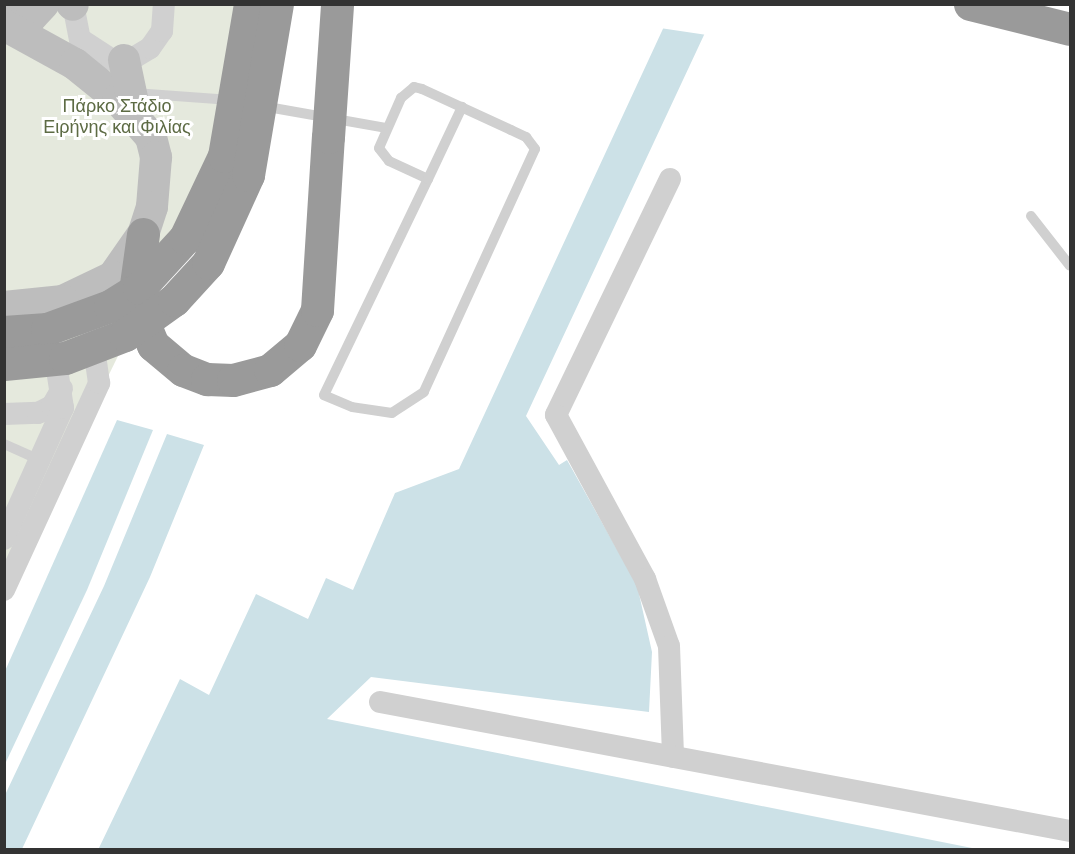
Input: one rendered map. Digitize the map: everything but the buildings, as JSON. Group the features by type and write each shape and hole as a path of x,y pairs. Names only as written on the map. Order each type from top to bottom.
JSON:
{"highway":[{"path":"4,332 47,329 110,306 156,272 185,238 224,156 250,4"},
{"path":"4,364 65,358 125,335 174,300 208,263 248,175 277,4"},
{"path":"143,234 133,285 146,335 183,370 220,380 258,375 300,345 316,310 337,4"},
{"path":"970,4 1071,29"}],"street":[{"path":"4,23 31,17 43,4"},
{"path":"73,5 74,27 85,46 101,57 124,60 144,53 158,39 164,4"},
{"path":"4,23 75,64 132,106 152,137 156,157 152,207 143,234 112,277 81,296 45,305 4,307"},
{"path":"124,60 132,106"},
{"path":"669,179 556,415 645,579 669,646 673,757"},
{"path":"4,590 100,376 81,296"},
{"path":"4,539 59,424 62,389 45,305"},
{"path":"4,414 38,413 52,406 62,389"},
{"path":"380,702 1071,831"}],"lane":[{"path":"428,178 382,155 379,148 401,98 414,87 462,107 526,137 534,157 424,392 398,411 366,411 324,394 428,178 462,107"},
{"path":"132,106 198,95 387,128"},
{"path":"1031,216 1071,266"},
{"path":"4,444 42,461"}],"green space":[{"name":"Πάρκο Στάδιο Ειρήνης και Φιλίας","path":"5,5 249,5 230,126 5,588"}],"shaded area":[{"path":"674,5 718,5 526,416 559,465 567,460 637,585 652,652 649,712 371,677 327,719 977,849 98,850 180,679 209,695 256,594 308,619 326,578 353,590 395,493 459,469"},
{"path":"117,420 153,430 87,590 5,764 5,671"},
{"path":"167,434 204,445 150,577 22,849 5,849 5,795 104,586"}],"pier":[{"path":"671,4 721,4 707,35 660,28"}]}
